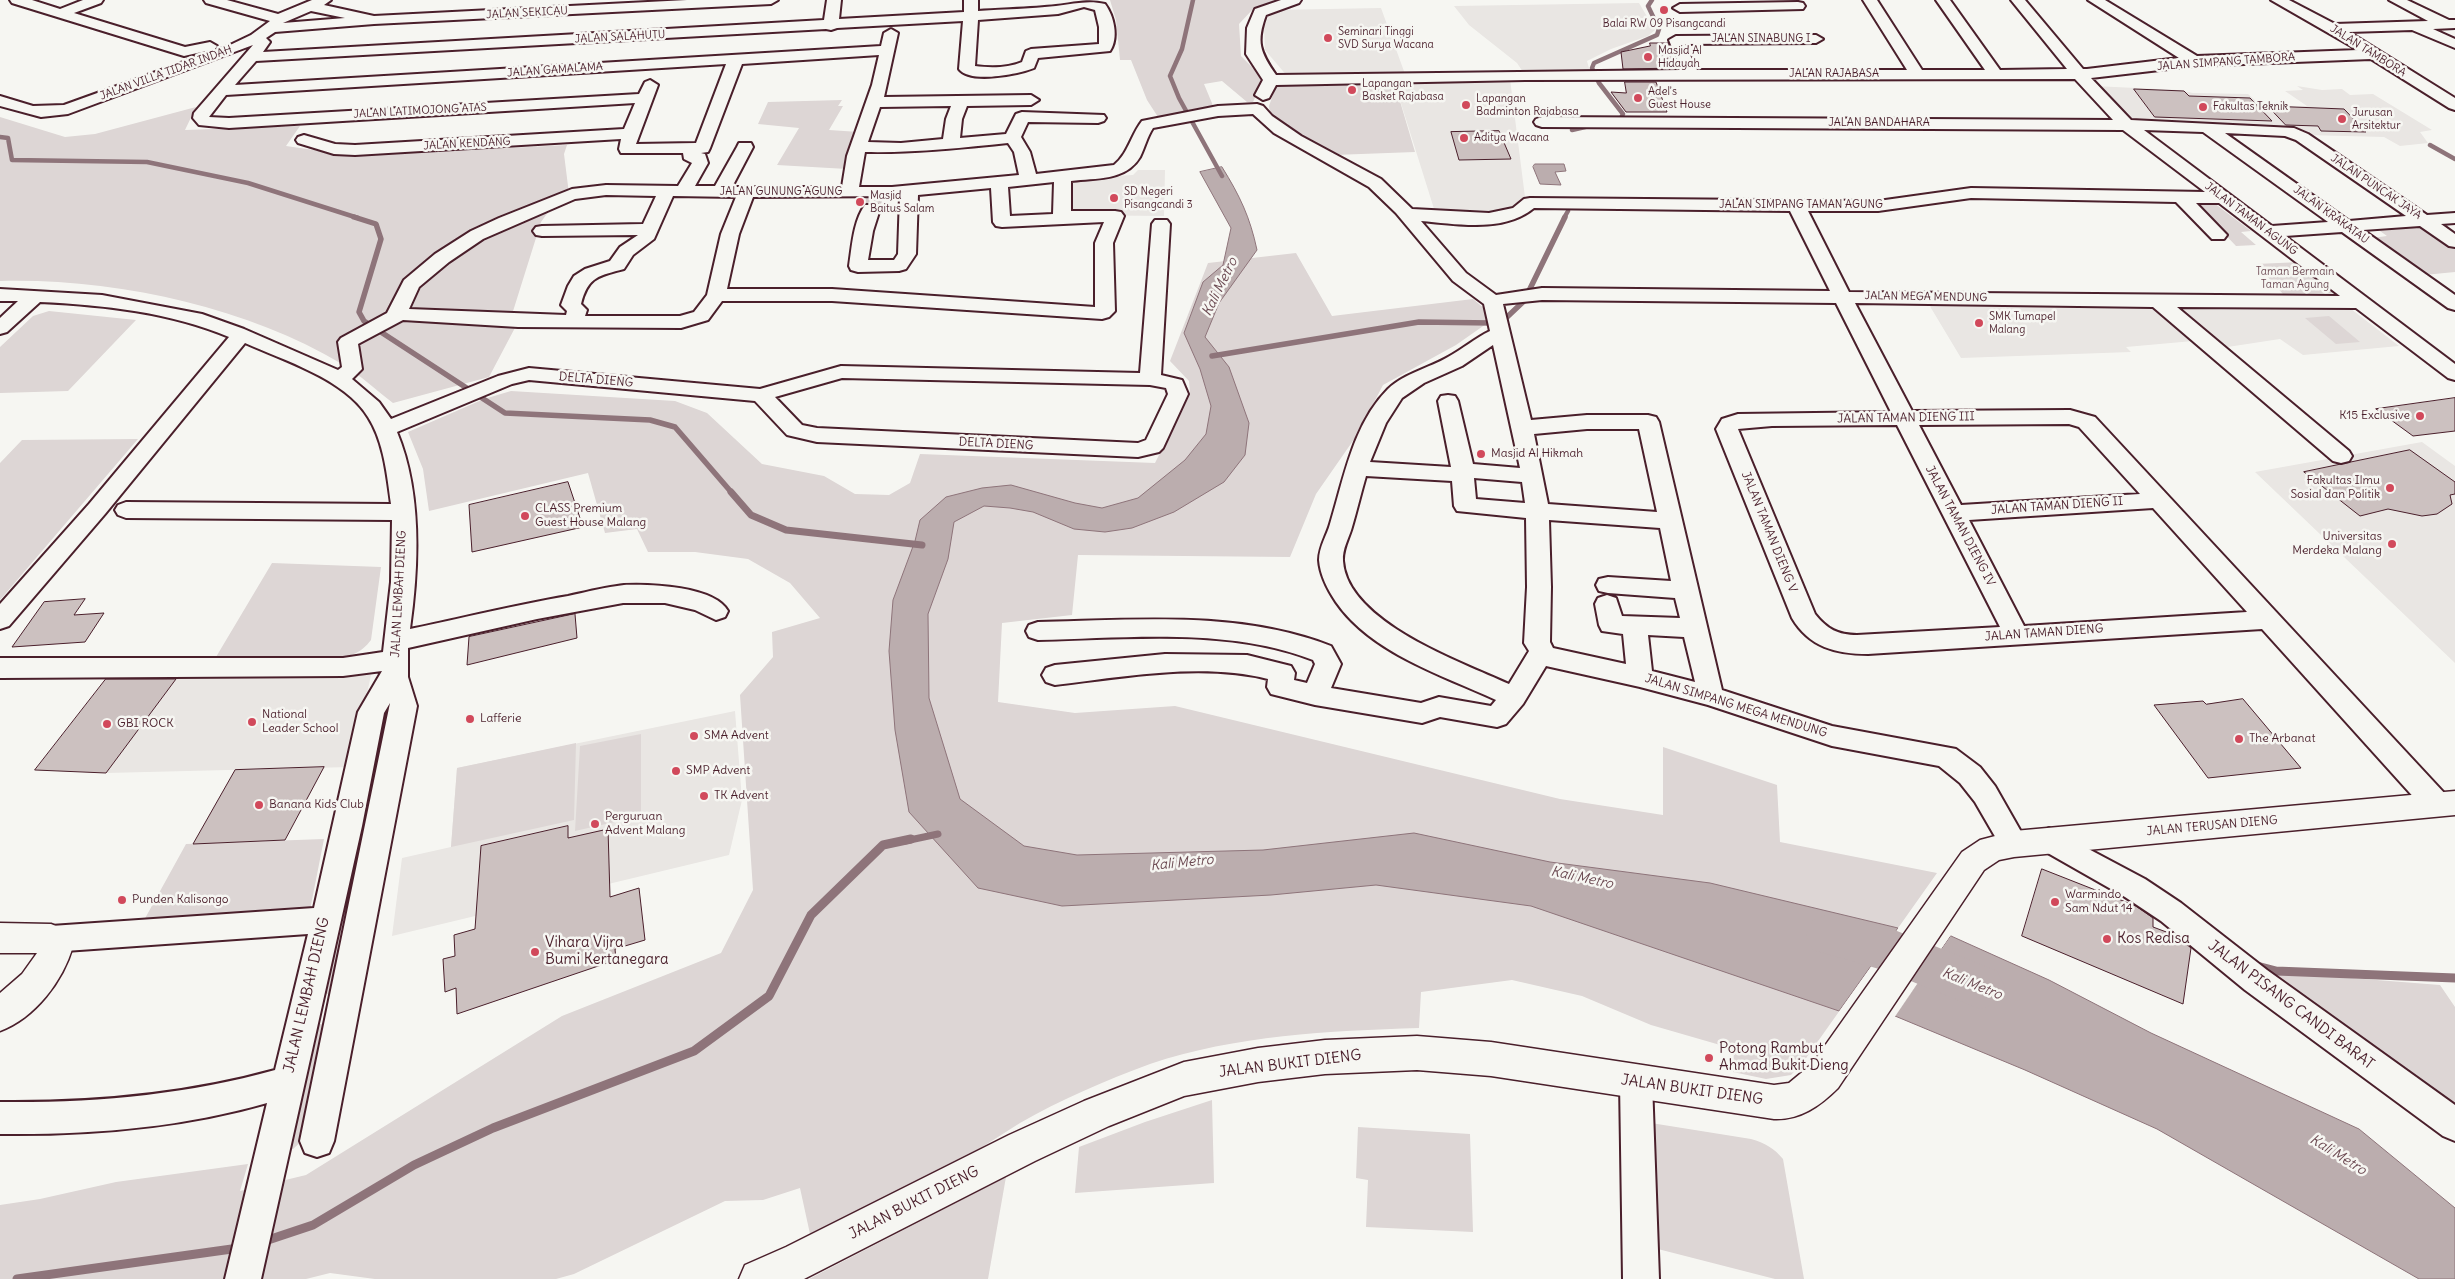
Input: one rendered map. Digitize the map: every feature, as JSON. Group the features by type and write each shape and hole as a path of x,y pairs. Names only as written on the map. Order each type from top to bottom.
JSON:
{"street":[{"path":"17,0 184,52 199,50 253,30 374,20"},
{"path":"62,13 96,0"},
{"path":"210,0 268,29"},
{"path":"414,136 464,46 484,0"},
{"name":"JALAN SEKICAU","path":"374,20 478,16 678,2 771,0"},
{"path":"830,26 834,0"},
{"path":"971,0 967,69 986,72 1025,67 1030,62 1032,54 1032,12"},
{"path":"1054,675 1165,663 1247,664 1282,673 1280,687 1315,695 1422,712 1439,707 1490,718 1497,717 1514,697 1541,653 1537,643 1539,587 1537,510 1522,427 1497,319 1478,293 1443,259 1381,189 1369,179 1277,127 1257,109 1270,80 1254,54 1254,28 1260,12 1294,0"},
{"path":"1870,0 1917,74"},
{"path":"1943,0 1996,74"},
{"name":"JALAN TAMAN AGUNG","path":"2018,0 2079,74 2126,125 2455,374"},
{"path":"2095,0 2194,62"},
{"name":"JALAN TAMBORA","path":"2278,0 2333,28 2455,105"},
{"path":"2396,0 2451,24"},
{"path":"678,2 646,98 626,146 631,150 702,148 736,59"},
{"path":"1032,54 1107,47 1103,10 1099,6 1084,2"},
{"name":"JALAN SALAHUTU","path":"252,57 892,22 1058,10 1084,2"},
{"path":"317,3 374,20"},
{"name":"JALAN VILLA TIDAR INDAH","path":"0,100 34,113 45,114 68,109 233,49 317,3"},
{"path":"1680,8 1720,3 1796,3 1835,74"},
{"path":"850,193 858,147 875,102 888,50 892,22"},
{"path":"2333,28 2451,24"},
{"path":"2413,25 2455,44"},
{"path":"221,91 252,57 263,42 268,29"},
{"name":"JALAN SINABUNG I","path":"1691,75 1676,40 1821,48"},
{"name":"JALAN GAMALAMA","path":"221,91 888,50"},
{"name":"JALAN SIMPANG TAMBORA","path":"2079,74 2194,62 2374,54"},
{"name":"JALAN RAJABASA","path":"1270,80 1691,75 2079,74"},
{"name":"JALAN LATIMOJONG ATAS","path":"221,91 202,113 201,118 205,122 646,98"},
{"path":"875,102 1031,100"},
{"path":"951,145 954,119 960,102"},
{"name":"JALAN GUNUNG AGUNG","path":"396,312 411,284 448,254 505,222 572,194 589,191 850,193 875,198 909,191 1063,177 1120,169 1136,151 1145,127 1156,123 1218,112 1257,109"},
{"path":"1029,180 1023,155 1014,139 1022,117 1098,118"},
{"name":"JALAN BANDAHARA","path":"1542,122 1601,124 1632,122 2126,125 2206,127 2296,133"},
{"name":"JALAN KRAKATAU","path":"2206,127 2455,304"},
{"name":"JALAN PUNCAK JAYA","path":"2296,133 2455,242"},
{"name":"JALAN KENDANG","path":"304,140 334,149 355,150 414,136 630,134"},
{"path":"858,147 901,148 1014,139"},
{"path":"720,192 745,147"},
{"path":"574,321 577,310 571,305 575,287 595,270 617,265 626,251 644,239 675,192 700,163 699,158 690,156"},
{"path":"999,183 1002,222 1062,219 1063,177"},
{"path":"875,198 864,231 858,266 899,265 908,254 909,191"},
{"path":"339,380 352,369 348,342 396,312 518,321 687,322 701,316 717,295 730,234 746,193"},
{"name":"JALAN SIMPANG TAMAN AGUNG","path":"1404,214 1433,215 1450,219 1478,219 1504,216 1526,207 1530,203 1888,205 1971,193 2222,198"},
{"path":"2180,196 2218,235"},
{"name":"JALAN TAMAN DIENG IV","path":"1796,205 1902,418 1954,512 2016,634"},
{"path":"717,295 832,295 1102,313 1105,311 1104,244 1114,216 1063,210"},
{"path":"2268,232 2455,218"},
{"path":"1150,379 1161,224"},
{"path":"542,231 649,229"},
{"name":"JALAN LEMBAH DIENG","path":"0,295 71,298 155,310 203,321 302,359 357,392 373,409 384,430 396,463 403,512 404,551 396,658"},
{"name":"JALAN MEGA MENDUNG","path":"1514,697 1415,650 1376,626 1348,600 1336,582 1331,557 1359,468 1378,417 1396,393 1414,378 1454,363 1484,340 1497,319 1520,295 1841,296 2159,302 2360,302"},
{"path":"0,328 35,296"},
{"path":"2159,302 2341,456"},
{"path":"0,620 115,487 241,335"},
{"name":"DELTA DIENG","path":"384,430 513,377 538,375 762,395 841,372 1150,379 1175,384 1178,394 1157,440 1151,447 1138,450 810,434 795,430 762,395"},
{"path":"1448,401 1463,472 1465,506 1670,521"},
{"name":"JALAN TAMAN DIENG III","path":"1730,424 1738,421 1772,419 2070,417 2083,420 2092,426 2160,500"},
{"path":"1522,427 1544,427 1587,422 1648,422 1711,696"},
{"name":"JALAN TAMAN DIENG V","path":"1730,424 1727,429 1731,440 1804,618 1820,637"},
{"path":"1359,468 1532,476"},
{"path":"2160,500 2269,620 2446,804"},
{"name":"JALAN TAMAN DIENG II","path":"1954,512 2160,500"},
{"path":"126,510 403,512"},
{"path":"1686,590 1607,595 1611,625 1694,628"},
{"path":"0,668 343,667 396,658 537,610 623,594 665,594 702,602 716,611"},
{"name":"JALAN TAMAN DIENG","path":"1820,637 1846,645 2269,620"},
{"path":"1635,626 1640,677"},
{"path":"1038,631 1191,628 1259,636 1299,644 1322,653 1328,664 1315,695"},
{"name":"JALAN SIMPANG MEGA MENDUNG","path":"1541,653 1550,658 1640,677 1711,696 1832,736 1946,757 1970,774 1985,794 2014,844"},
{"path":"317,1141 404,706 396,658"},
{"path":"371,712 396,658"},
{"path":"371,712 404,706"},
{"name":"JALAN LEMBAH DIENG","path":"243,1279 348,826 371,712"},
{"name":"JALAN TERUSAN DIENG","path":"1973,861 1992,849 2014,844 2446,804"},
{"path":"348,826 380,821"},
{"name":"JALAN PISANG CANDI BARAT","path":"2049,840 2135,888 2171,912 2256,980 2455,1125"},
{"name":"JALAN BUKIT DIENG","path":"759,1279 800,1261 1022,1148 1096,1113 1184,1078 1258,1065 1325,1057 1417,1053 1491,1059 1785,1103 1794,1101 1812,1089 1825,1076 1973,861"},
{"path":"0,938 51,939 325,920"},
{"path":"0,1014 47,969 54,956 56,946 51,939"},
{"path":"304,1013 343,1005"},
{"path":"0,1118 66,1119 120,1116 197,1105 288,1082"},
{"path":"1636,1082 1641,1279"}],"shaded area":[{"path":"1639,3 1655,30 1648,36 1611,49 1587,61 1590,72 1523,72 1517,63 1469,25 1454,6"},
{"name":"Seminari Tinggi SVD Surya Wacana","path":"1381,8 1405,74 1288,77 1265,50 1264,26 1272,10"},
{"name":"Aditya Wacana","path":"1510,79 1526,205 1504,213 1435,212 1394,81"},
{"path":"2094,86 2178,90 2193,93 2248,94 2259,104 2282,107 2307,106 2285,91 2303,90 2297,86 2322,90 2342,89 2350,95 2373,94 2432,130 2420,132 2428,143 2400,146 2384,137 2306,135 2132,122"},
{"name":"SD Negeri Pisangcandi 3","path":"1138,170 1165,170 1164,216 1064,215 1064,179 1133,175"},
{"path":"1928,303 2157,308 2193,341 2126,347 2131,352 1961,358"},
{"path":"2176,309 2351,309 2399,346 2303,355 2280,339 2221,348"},
{"name":"Universitas Merdeka Malang","path":"2422,442 2455,466 2455,663 2255,472"},
{"name":"National Leader School","path":"371,675 351,767 106,773 177,678 302,678"},
{"name":"Perguruan Advent Malang","path":"735,711 742,800 729,855 392,936 402,858 451,847 457,768"}],"green space":[{"path":"1110,0 1279,0 1254,8 1239,24 1241,56 1257,72 1262,83 1253,102 1247,102 1222,81 1204,84 1214,108 1158,117 1147,100 1131,60 1120,60 1116,20"},
{"path":"1394,81 1415,152 1334,155 1270,115 1269,106 1277,83"},
{"path":"842,100 838,106 843,106 829,130 859,132 847,169 777,165 799,128 758,124 768,102"},
{"path":"196,107 185,130 300,126 286,146 356,156 567,145 564,154 569,194 520,211 474,232 433,261 396,297 408,300 418,282 485,234 554,204 541,222 509,324 517,324 489,377 393,403 342,364 264,326 221,311 132,291 43,281 0,281 0,117 65,137 95,134"},
{"path":"2214,203 2251,231 2241,232 2256,245 2236,246 2197,205"},
{"path":"2422,227 2455,246 2455,272 2424,275 2372,238 2387,236 2380,231"},
{"path":"1296,253 1332,316 1473,299 1491,314 1486,324 1456,345 1383,385 1357,435 1316,494 1290,557 1078,555 1072,615 1002,623 998,702 1075,713 1175,706 1560,799 1663,815 1663,747 1777,785 1780,842 1937,873 1804,1061 1791,1075 1766,1079 1733,1072 1734,1049 1651,1025 1582,996 1512,980 1421,992 1419,1028 1283,1036 1216,1047 1150,1064 1051,1106 911,1189 810,1234 800,1188 763,1200 725,1201 574,1274 556,1279 375,1279 330,1273 306,1279 0,1279 0,1205 40,1199 116,1182 248,1164 240,1191 306,1175 562,1016 721,953 753,890 740,695 773,657 772,632 820,618 790,583 748,559 695,552 648,552 637,529 605,533 588,473 429,511 423,469 408,432 484,399 511,391 675,401 707,413 762,464 824,476 855,494 889,495 910,483 920,454 1155,463 1190,393 1189,381 1170,361 1208,263"},
{"name":"Taman Bermain Taman Agung","path":"2301,262 2337,293 2283,294 2256,264"},
{"path":"49,311 136,320 68,391 0,393 0,347 33,316"},
{"path":"2329,316 2360,342 2336,344 2305,318"},
{"path":"138,439 0,600 0,463 22,440"},
{"path":"272,563 381,567 371,640 356,653 336,658 216,657"},
{"path":"641,734 641,816 575,831 580,746"},
{"path":"576,743 574,820 451,847 457,768"},
{"path":"324,839 310,910 143,922 186,844"},
{"path":"366,839 334,992 324,995 358,841"},
{"path":"2262,971 2440,985 2455,1007 2455,1114"},
{"path":"320,1024 326,1025 303,1140 293,1149 287,1148 315,1027"},
{"path":"1212,1100 1214,1183 1075,1193 1079,1147 1145,1122"},
{"path":"1651,1123 1751,1139 1769,1146 1780,1155 1783,1159 1804,1279 1775,1279 1654,1248"},
{"path":"1358,1127 1470,1134 1473,1232 1366,1227 1368,1180 1356,1178"},
{"path":"1006,1177 988,1279 809,1279"}],"water":[{"path":"1535,164 1564,164 1566,171 1555,172 1561,185 1540,184 1533,167"},
{"path":"1222,167 1244,207 1257,250 1219,303 1205,337 1229,367 1249,423 1245,455 1224,482 1174,512 1132,528 1105,532 1074,529 1033,512 984,506 954,522 948,559 928,614 929,698 960,799 1024,846 1077,855 1263,850 1414,833 1550,862 1710,883 1898,928 1839,1011 1531,906 1376,885 1271,895 1062,906 978,888 909,812 895,730 889,651 893,600 915,541 920,520 946,497 982,488 1011,485 1075,503 1102,508 1138,498 1185,460 1206,434 1211,406 1200,369 1184,333 1203,282 1223,265 1231,228 1200,172"},
{"path":"1951,936 2049,980 2151,1033 2359,1129 2455,1208 2455,1279 2419,1279 2157,1129 2025,1070 1895,1016"}],"pier":[{"path":"1900,926 1901,929 1841,1012 1838,1013"},
{"path":"1952,933 1894,1018 1893,1014 1949,934"}],"building":[{"name":"Masjid Al Hidayah","path":"1650,43 1668,43 1678,68 1623,69 1621,52 1650,46"},
{"name":"Adel's Guest House","path":"1625,82 1656,82 1667,112 1626,112 1611,92 1626,93"},
{"name":"Fakultas Teknik","path":"2134,89 2184,91 2189,96 2250,98 2272,121 2155,117"},
{"name":"Jurusan Arsitektur","path":"2268,106 2344,109 2366,132 2321,131 2318,126 2286,125"},
{"path":"1499,131 1511,159 1459,160 1451,132"},
{"name":"K15 Exclusive","path":"2455,398 2455,431 2413,436 2376,409"},
{"name":"Fakultas Ilmu Sosial dan Politik","path":"2410,450 2455,482 2455,494 2450,495 2452,504 2437,514 2422,516 2388,509 2360,516 2304,472"},
{"name":"CLASS Premium Guest House Malang","path":"568,482 583,527 472,552 469,505"},
{"path":"85,599 74,615 104,613 85,642 12,647 44,602"},
{"path":"575,614 577,638 467,665 469,637"},
{"name":"GBI ROCK","path":"106,679 176,679 106,773 35,770"},
{"name":"The Arbanat","path":"2243,699 2301,768 2208,778 2154,705 2203,701 2206,704"},
{"name":"Banana Kids Club","path":"324,767 285,840 193,844 235,770"},
{"name":"Vihara Vijra Bumi Kertanegara","path":"568,826 568,838 608,829 610,897 639,888 645,940 615,949 616,960 457,1014 456,988 445,992 443,959 455,956 454,935 475,929 481,846"},
{"name":"Kos Redisa","path":"2042,869 2136,906 2153,918 2153,927 2177,936 2191,948 2183,1004 2022,936"}],"waterway":[{"name":"Kali Metro","path":"1193,0 1182,49 1170,76 1179,98 1222,176"},
{"path":"1614,120 1621,118 1623,114 1599,83 1592,68 1594,63 1657,35 1659,29 1648,6 1652,0"},
{"path":"1572,130 1594,125"},
{"path":"0,137 8,138 12,160 147,162 248,183 358,218"},
{"path":"2430,145 2455,159"},
{"path":"1564,218 1568,211"},
{"path":"354,217 376,224 381,239 359,312 364,321 505,413 650,420 675,427 732,493"},
{"path":"1212,356 1419,322 1492,323 1506,318 1524,301 1565,217"},
{"path":"731,492 751,515 786,530 922,545"},
{"path":"905,841 938,834"},
{"path":"262,1242 313,1225 414,1165 493,1128 694,1051 769,996 811,915 883,845 911,839"},
{"name":"Kali Metro","path":"1830,935 1892,951 1980,987"},
{"path":"2257,966 2276,971 2455,978"},
{"path":"17,1279 239,1248"}],"tunnel":[{"path":"871,209 876,194"}],"place":[{"name":"Balai RW 09 Pisangcandi","path":"1664,10"},
{"name":"Seminari Tinggi SVD Surya Wacana","path":"1328,38"},
{"name":"Masjid Al Hidayah","path":"1648,57"},
{"name":"Lapangan Basket Rajabasa","path":"1352,90"},
{"name":"Adel's Guest House","path":"1638,98"},
{"name":"Lapangan Badminton Rajabasa","path":"1466,105"},
{"name":"Fakultas Teknik","path":"2203,107"},
{"name":"Jurusan Arsitektur","path":"2342,119"},
{"name":"Aditya Wacana","path":"1464,138"},
{"name":"SD Negeri Pisangcandi 3","path":"1114,198"},
{"name":"Masjid Baitus Salam","path":"860,202"},
{"name":"SMK Tumapel Malang","path":"1979,323"},
{"name":"K15 Exclusive","path":"2420,416"},
{"name":"Masjid Al Hikmah","path":"1481,454"},
{"name":"Fakultas Ilmu Sosial dan Politik","path":"2390,488"},
{"name":"CLASS Premium Guest House Malang","path":"525,516"},
{"name":"Universitas Merdeka Malang","path":"2392,544"},
{"name":"Lafferie","path":"470,719"},
{"name":"National Leader School","path":"252,722"},
{"name":"GBI ROCK","path":"107,724"},
{"name":"SMA Advent","path":"694,736"},
{"name":"The Arbanat","path":"2239,739"},
{"name":"SMP Advent","path":"676,771"},
{"name":"TK Advent","path":"704,796"},
{"name":"Banana Kids Club","path":"259,805"},
{"name":"Perguruan Advent Malang","path":"595,824"},
{"name":"Punden Kalisongo","path":"122,900"},
{"name":"Warmindo Sam Ndut 14","path":"2055,902"},
{"name":"Kos Redisa","path":"2107,939"},
{"name":"Vihara Vijra Bumi Kertanegara","path":"535,952"},
{"name":"Potong Rambut Ahmad Bukit Dieng","path":"1709,1058"}]}
